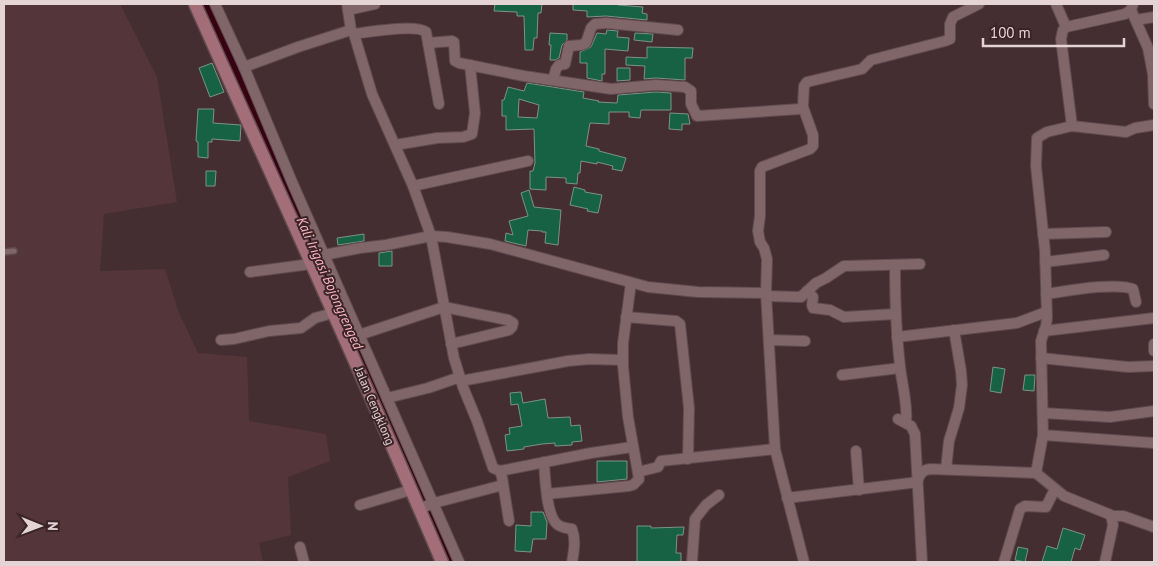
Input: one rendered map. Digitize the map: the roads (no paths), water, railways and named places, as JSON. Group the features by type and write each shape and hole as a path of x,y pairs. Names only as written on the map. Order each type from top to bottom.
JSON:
{"main road":[{"name":"Jalan Cengklong","path":"195,4 252,125 311,264 336,304 380,396 407,460 411,490 427,506 442,562"}],"street":[{"path":"215,4 244,67 324,255 336,304 359,335 380,396 428,388 461,379 568,361 589,359 623,360"},
{"path":"375,4 348,7 353,32 372,94 413,186 431,236 451,344 461,379 493,468 500,471 632,447"},
{"path":"804,562 786,498 775,449 766,294 767,258 760,242 758,230 760,216 760,171 762,167 814,146 803,107 804,86 807,82 862,70 871,60 950,39 950,24 953,17 979,4"},
{"path":"1056,4 1066,27"},
{"path":"1133,11 1148,48 1154,86 1154,104"},
{"path":"1072,126 1061,39 1063,30 1066,27 1133,11 1154,17"},
{"path":"553,80 558,65 565,64 568,46 579,46 586,43 591,28 595,24 606,23 678,30"},
{"path":"244,67 298,47 353,32 421,29 426,32 439,104"},
{"path":"428,43 452,41 455,45 455,61 553,80 611,89 656,85 685,87 691,91 690,104 697,116 800,109 803,107"},
{"path":"396,146 437,138 463,137 472,134 475,113 470,65"},
{"path":"252,125 265,120"},
{"path":"1036,473 1043,435 1041,341 1046,326 1045,262 1036,166 1037,138 1047,132 1072,126 1126,132 1135,128 1154,125"},
{"path":"413,186 528,161"},
{"path":"1043,234 1106,232"},
{"path":"324,255 360,248 386,246 431,236 454,238 490,244 648,287 698,292 796,297 801,297 816,283 844,266 920,264"},
{"path":"1045,262 1104,254"},
{"path":"250,272 311,264"},
{"path":"895,266 895,314 906,408 902,421 913,428 915,434 922,562"},
{"path":"547,494 629,486 637,481 639,477 632,447 623,360 626,317 632,283"},
{"path":"1046,294 1092,288 1125,287 1133,289 1136,302"},
{"path":"807,291 813,297 812,304 814,308 830,310 841,316 895,314"},
{"path":"221,340 269,331 301,328 336,304"},
{"path":"359,335 444,307 508,320 513,324 509,330 451,344"},
{"path":"897,337 1018,323 1046,312"},
{"path":"626,317 676,321 680,324 688,408 688,459"},
{"path":"1044,331 1154,318"},
{"path":"946,470 949,441 959,408 962,385 954,330"},
{"path":"769,340 805,341"},
{"path":"1154,344 1154,351"},
{"path":"1041,358 1128,367 1154,366"},
{"path":"842,376 900,368"},
{"path":"1043,413 1110,417 1154,411"},
{"path":"1043,435 1154,443"},
{"path":"638,472 658,467 661,461 775,449"},
{"path":"856,451 859,490"},
{"path":"407,460 427,506 459,562"},
{"path":"544,462 547,494 555,523 572,529 574,532 572,562"},
{"path":"917,482 924,470 1036,473 1064,496 1112,516 1123,516 1154,527"},
{"path":"500,471 509,521"},
{"path":"786,498 917,482"},
{"path":"427,506 503,485"},
{"path":"360,505 411,490"},
{"path":"1004,562 1020,509 1025,506 1046,506 1055,490"},
{"path":"692,562 695,519 706,505 719,495"},
{"path":"1105,562 1113,525 1112,516"},
{"path":"300,547 304,562"}],"lane":[{"path":"4,252 14,252"}],"waterway":[{"name":"Kali Irigasi Bojongrenged","path":"207,4 452,562"}]}
